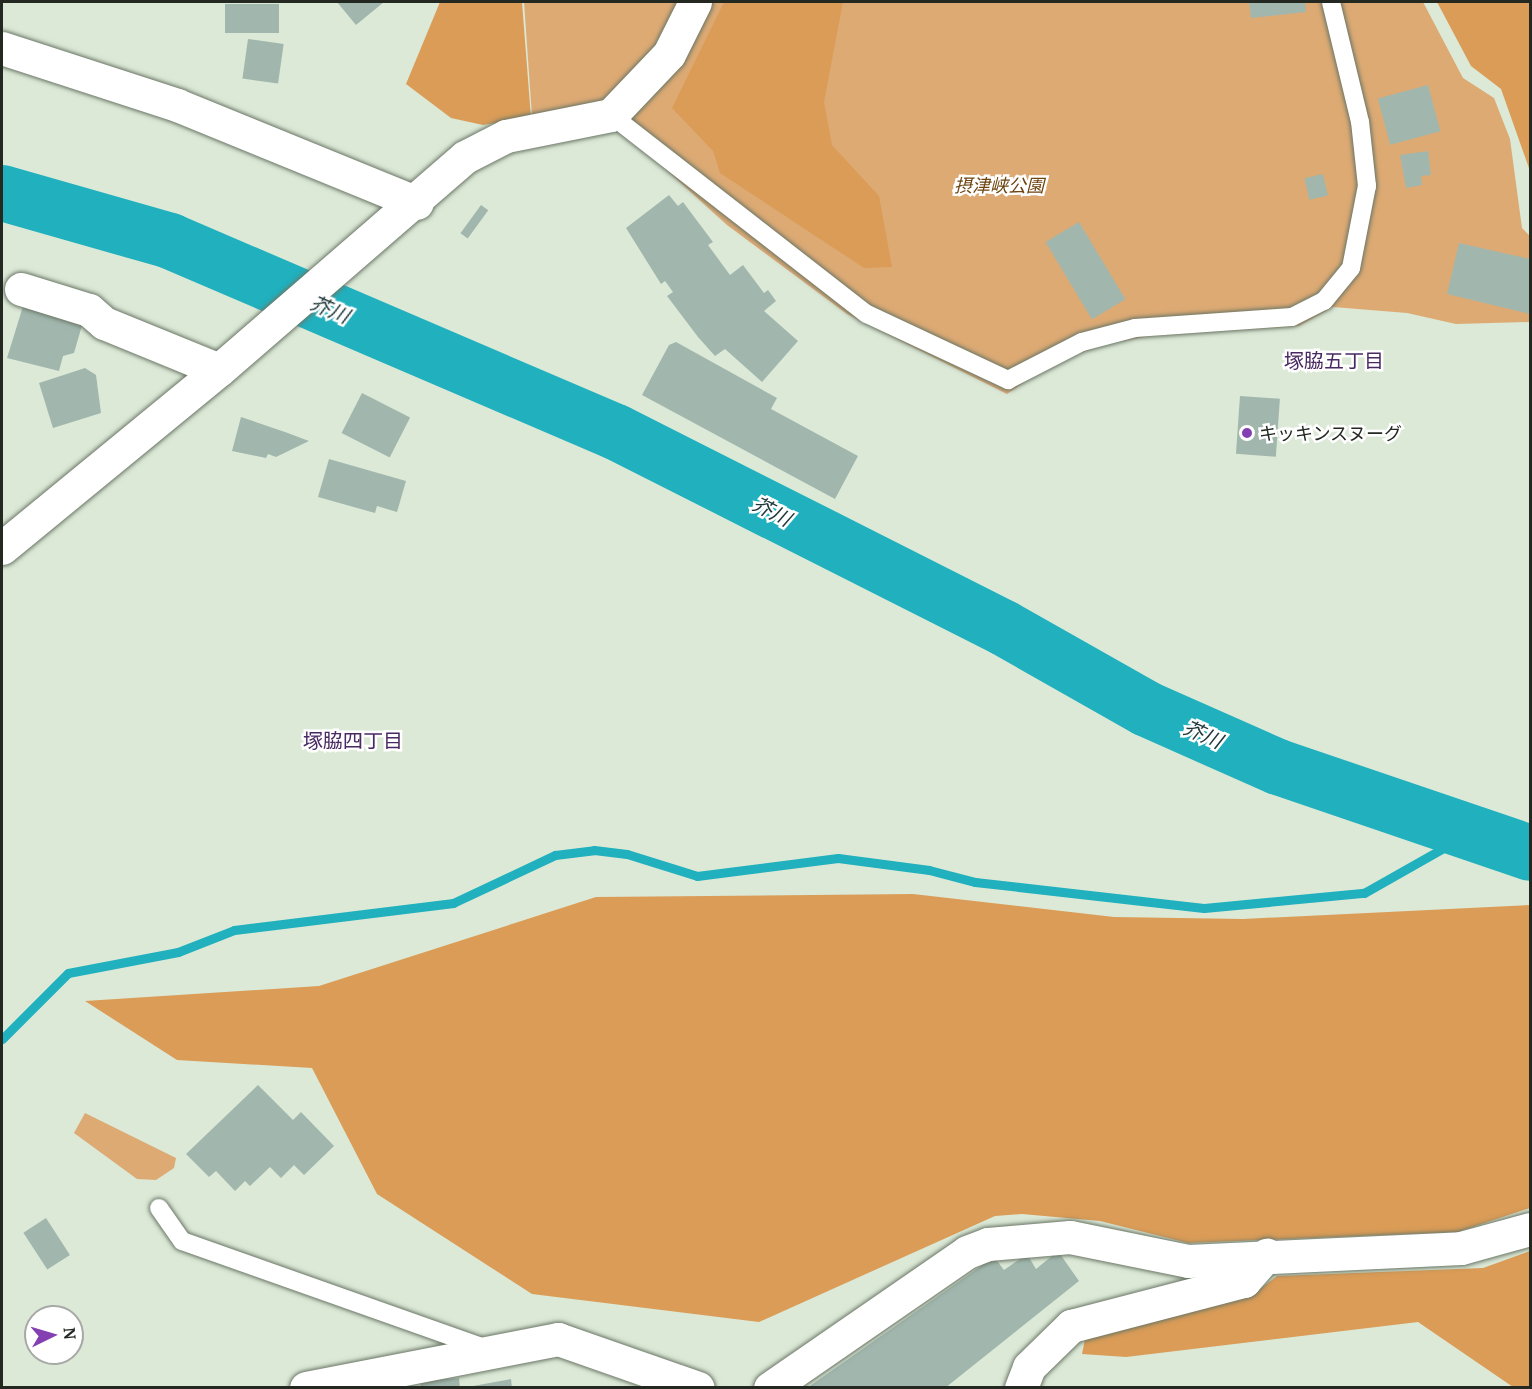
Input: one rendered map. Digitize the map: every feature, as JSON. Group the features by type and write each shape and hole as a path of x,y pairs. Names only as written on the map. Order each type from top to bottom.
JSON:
{"street":[{"path":"2,548 223,366 379,232 417,203 465,157 490,142 611,116 669,54 695,2"},
{"path":"2,48 177,105 417,203"},
{"path":"362,181 377,204 379,232"},
{"path":"21,289 88,310 105,323 223,366"},
{"path":"771,1388 967,1252 988,1244 1048,1236 1188,1261 1461,1248 1530,1229"},
{"path":"1021,1388 1029,1367 1071,1326 1244,1281 1267,1256"},
{"path":"306,1388 405,1378 493,1351 558,1340 698,1388"}],"lane":[{"path":"611,116 867,314 1008,380 1082,342 1135,328 1292,317 1324,301 1351,268 1367,186 1360,122 1331,2"},
{"path":"159,1208 182,1241 493,1351"}],"green space":[{"name":"摂津峡公園","path":"524,2 1423,2 1463,78 1494,98 1510,139 1522,228 1530,236 1530,322 1456,324 1407,313 1333,307 1299,326 1150,336 1101,345 1051,364 1007,394 847,314 727,225 640,146 590,111 532,117"},
{"path":"85,1113 176,1158 174,1168 156,1180 137,1179 74,1133"}],"shaded area":[{"path":"440,2 522,2 531,118 483,125 451,118 406,84"},
{"path":"724,2 843,2 824,102 832,145 879,196 892,267 864,268 720,173 713,151 672,108"},
{"path":"1437,2 1530,2 1530,171 1501,89 1471,66"},
{"path":"913,894 1114,917 1243,919 1530,905 1530,1208 1458,1232 1188,1243 1100,1221 1022,1214 995,1216 759,1322 532,1294 377,1194 312,1068 177,1060 85,1001 319,986 596,897"},
{"path":"1530,1251 1530,1387 1513,1387 1418,1322 1126,1357 1082,1354 1085,1339 1255,1293 1277,1276 1483,1268"}],"building":[{"path":"337,2 384,2 356,25"},
{"path":"1249,2 1305,2 1306,12 1251,18"},
{"path":"225,4 279,4 279,33 225,33"},
{"path":"248,39 284,44 278,84 242,79"},
{"path":"1428,85 1440,131 1390,145 1378,98"},
{"path":"1428,151 1431,175 1421,176 1422,185 1406,188 1400,155"},
{"path":"1323,174 1328,195 1309,200 1304,178"},
{"path":"669,195 678,206 683,202 713,242 708,245 730,275 743,265 764,293 768,290 776,301 764,311 798,341 762,382 725,349 715,356 698,337 667,296 673,292 665,281 661,284 626,228"},
{"path":"481,205 488,210 468,239 460,233"},
{"path":"1079,222 1125,299 1092,319 1046,242"},
{"path":"1459,243 1530,259 1530,314 1447,294"},
{"path":"24,303 83,322 74,353 63,356 59,371 7,358"},
{"path":"676,342 777,398 771,409 858,456 835,499 642,395 669,345"},
{"path":"85,368 96,375 101,413 53,428 39,383"},
{"path":"362,393 410,418 390,458 342,433"},
{"path":"1240,396 1280,399 1276,457 1236,454"},
{"path":"241,417 309,441 276,457 268,454 266,458 232,451"},
{"path":"329,459 406,481 397,512 377,506 375,513 318,497"},
{"path":"258,1085 293,1120 301,1112 334,1146 304,1175 294,1165 281,1178 270,1167 250,1186 245,1181 235,1191 216,1171 209,1177 186,1154"},
{"path":"46,1218 70,1255 47,1270 23,1233"},
{"path":"1058,1251 1079,1281 945,1388 807,1388 994,1257 1004,1270 1027,1254 1036,1269"},
{"path":"459,1378 460,1388 421,1388 420,1381"},
{"path":"511,1379 512,1388 474,1388 473,1386"}],"waterway":[{"name":"芥川","path":"2,193 170,241 616,432 1004,628 1147,709 1278,767 1530,853"},
{"path":"2,1039 68,973 178,952 234,930 453,903 555,855 594,850 627,854 697,876 838,858 929,870 975,882 1204,908 1364,893 1472,832"}],"place":[{"name":"キッキンスヌーグ","path":"1247,433"}],"district":[{"name":"塚脇五丁目","path":"1334,360"},
{"name":"塚脇四丁目","path":"353,740"}]}
